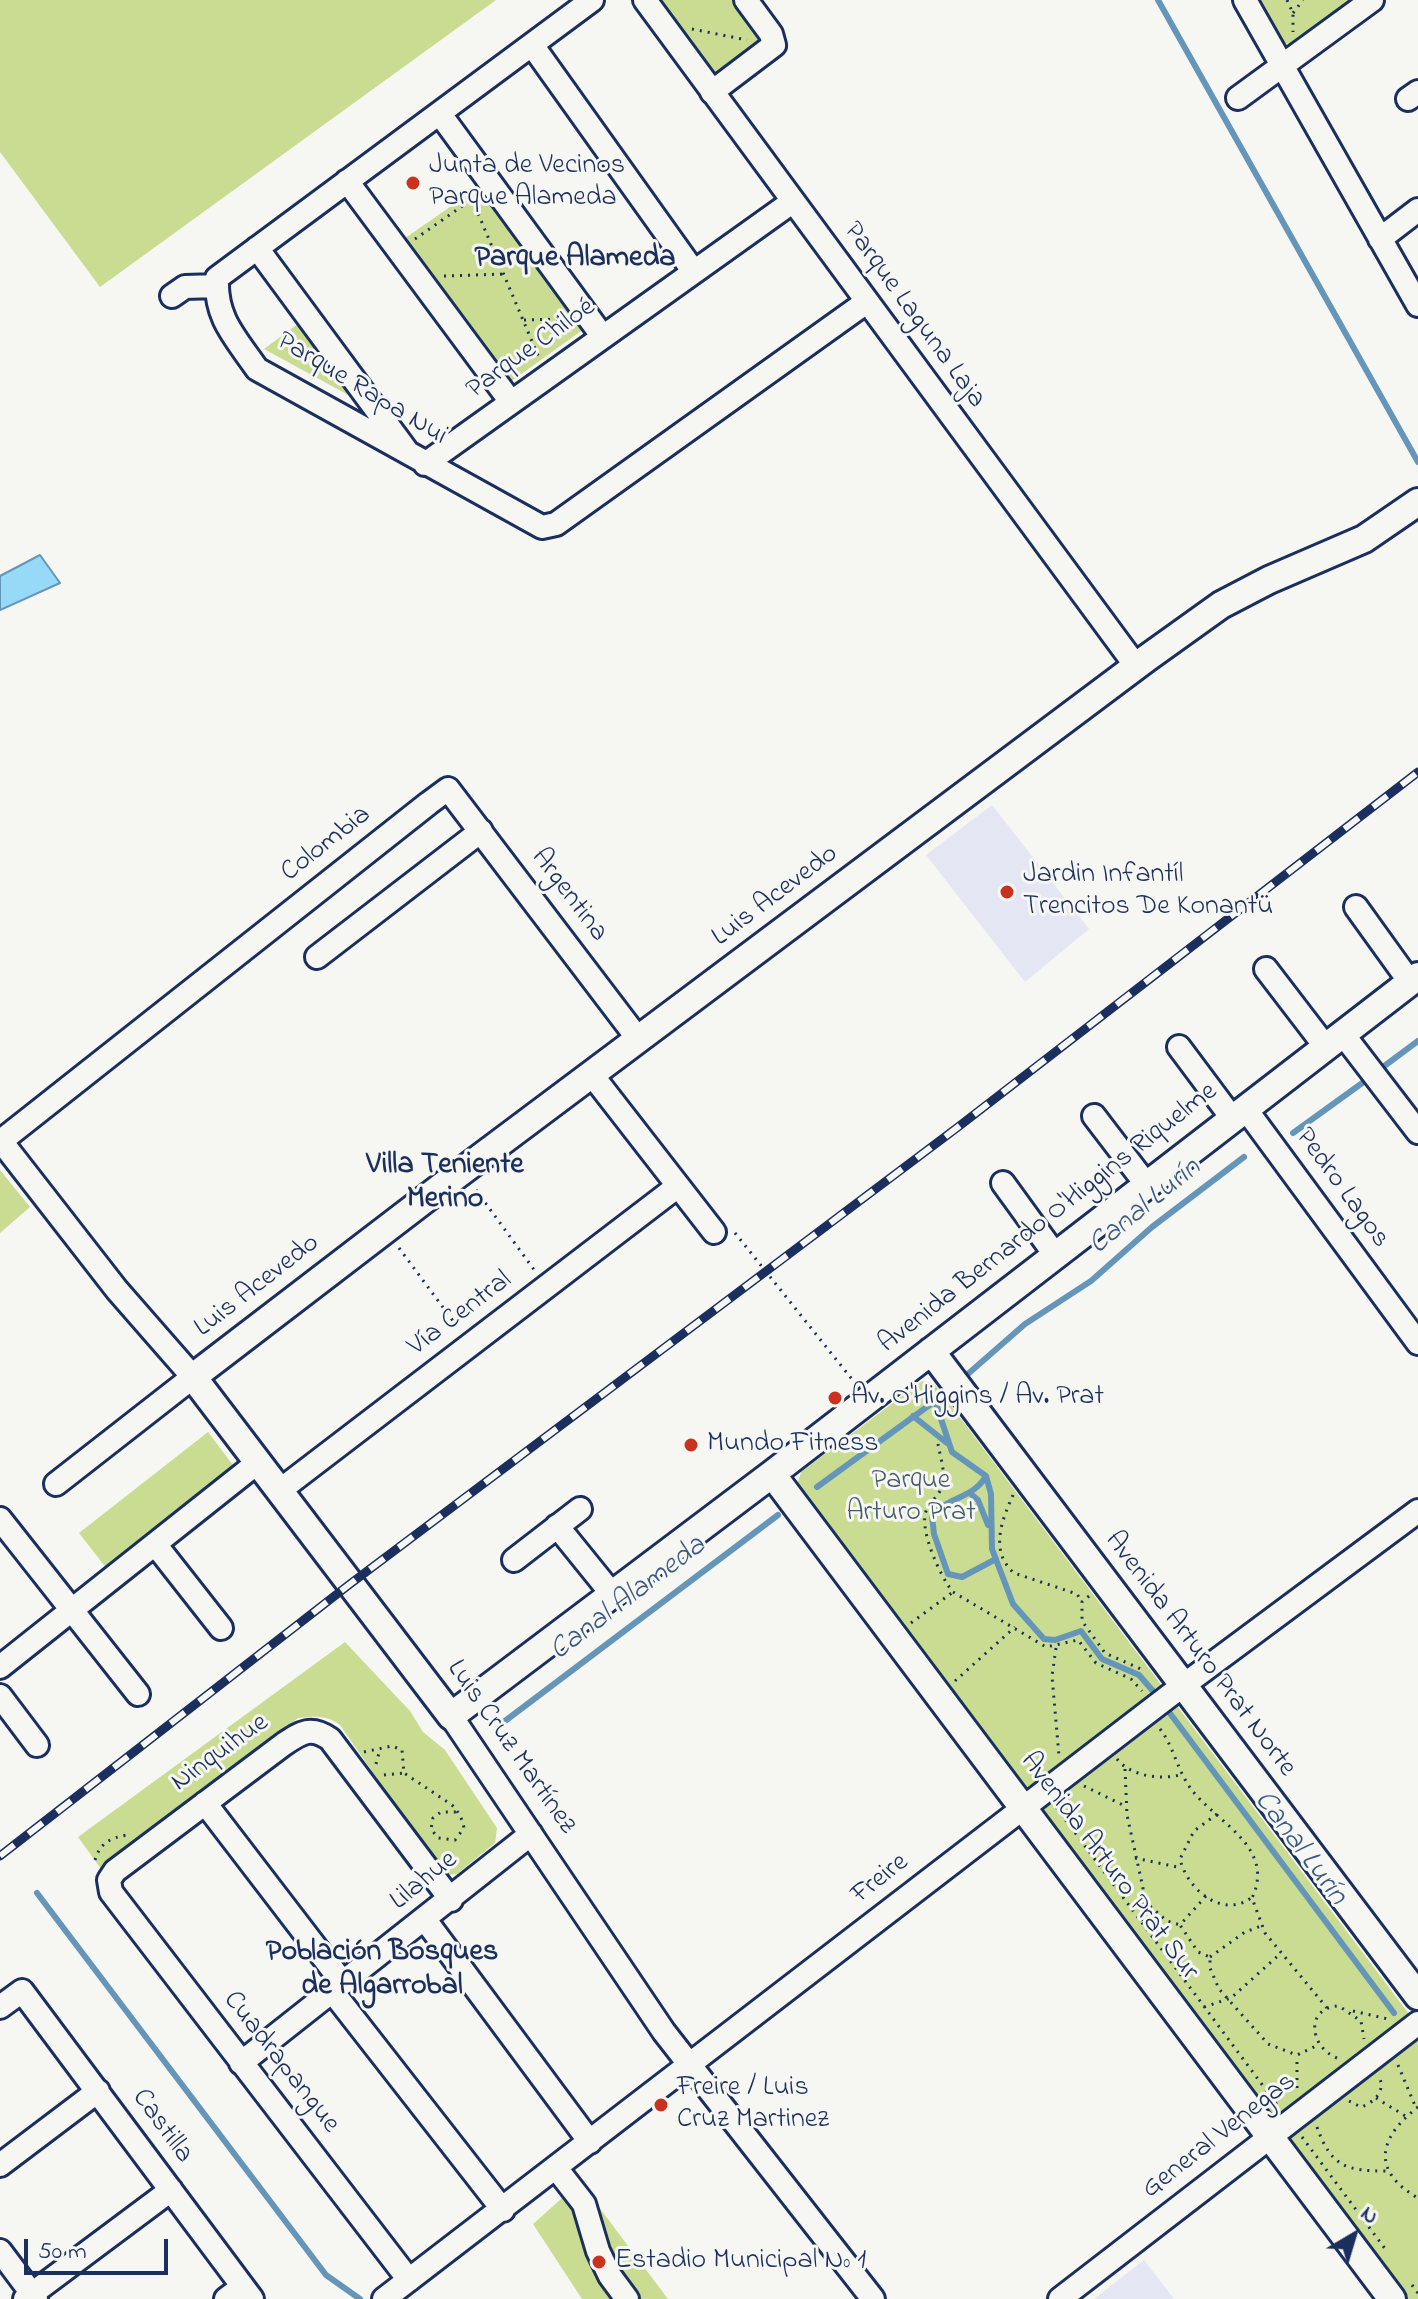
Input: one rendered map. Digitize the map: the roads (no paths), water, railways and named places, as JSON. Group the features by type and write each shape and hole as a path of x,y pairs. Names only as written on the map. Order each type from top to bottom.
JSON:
{"main road":[{"name":"Luis Acevedo","path":"193,1377 462,1171 1221,605 1269,580 1364,539 1418,502"},
{"name":"Avenida Bernardo O'Higgins Riquelme","path":"451,1716 772,1474 1414,979"},
{"name":"Avenida Arturo Prat Norte","path":"931,1351 1418,1996"},
{"name":"Luis Cruz Martínez","path":"193,1377 451,1716"},
{"name":"Avenida Arturo Prat Sur","path":"772,1474 1023,1808 1279,2128 1401,2290"}],"street":[{"path":"172,296 185,287 217,286 217,278 592,0"},
{"name":"Parque Laguna Laja","path":"645,0 865,303 1136,666"},
{"path":"712,92 774,45 771,34 746,0"},
{"path":"1245,0 1418,305"},
{"path":"1238,98 1372,0"},
{"path":"532,45 694,272"},
{"path":"440,114 603,337"},
{"path":"347,181 511,402"},
{"name":"Parque Chiloé","path":"418,461 511,402 792,202"},
{"path":"1380,239 1418,210"},
{"path":"257,248 418,461"},
{"name":"Parque Rapa Nui","path":"217,286 216,304 226,325 257,369 542,527 556,524 865,303"},
{"name":"Argentina","path":"448,789 639,1040"},
{"name":"Colombia","path":"193,1377 127,1302 1,1141 448,789"},
{"path":"317,957 481,831"},
{"path":"1356,907 1414,979"},
{"path":"1266,969 1418,1132"},
{"name":"Pedro Lagos","path":"1179,1047 1238,1113 1418,1343"},
{"path":"592,1075 714,1232"},
{"path":"1094,1116 1146,1184"},
{"path":"1003,1183 1056,1256"},
{"name":"Vía Central","path":"279,1491 678,1186"},
{"path":"56,1484 193,1377"},
{"path":"0,1667 257,1463"},
{"path":"514,1560 580,1509"},
{"name":"Freire","path":"384,2299 1045,1791 1418,1511"},
{"path":"0,1519 138,1694"},
{"path":"557,1526 612,1594"},
{"path":"155,1544 221,1628"},
{"path":"0,1696 37,1745"},
{"name":"Luis Cruz Martínez","path":"451,1716 664,2032 873,2299"},
{"name":"Ninquihue","path":"109,1880 115,1871 304,1731 320,1732 348,1762 451,1900"},
{"path":"205,1803 503,2210"},
{"name":"Lilahue","path":"241,2063 426,1921 531,1834"},
{"name":"Cuadrapangue","path":"109,1880 111,1892 409,2280"},
{"path":"426,1921 590,2142"},
{"name":"Castilla","path":"0,2007 22,1991 171,2190 240,2295"},
{"name":"General Venegas","path":"1060,2299 1279,2128 1408,2022"},
{"path":"0,2165 98,2091"},
{"path":"556,2168 584,2204 598,2251 627,2299"},
{"path":"0,2251 31,2297 171,2190"}],"water":[{"path":"40,555 60,583 0,610 0,576"}],"waterway":[{"path":"1158,0 1418,462"},
{"name":"Canal Lurín","path":"1383,1067 1418,1041"},
{"name":"Canal Lurín","path":"1293,1133 1365,1081"},
{"name":"Canal Lurín","path":"961,1380 1025,1324 1091,1281 1152,1227 1244,1157"},
{"name":"Canal Lurín","path":"817,1487 935,1401 952,1452 986,1476 991,1494 992,1549 1013,1604 1044,1639 1055,1640 1081,1631 1102,1659 1139,1675 1153,1691"},
{"name":"Canal Alameda","path":"913,1416 947,1443"},
{"path":"986,1476 974,1489 938,1509 932,1516 934,1534 948,1574 962,1577 996,1559"},
{"path":"971,1494 978,1500 988,1525"},
{"name":"Canal Alameda","path":"505,1721 778,1515"},
{"name":"Canal Lurín","path":"1169,1712 1394,2013"},
{"path":"37,1893 326,2275 360,2299"}],"railway":[{"path":"0,1856 350,1584 958,1127 1418,772"}],"place":[{"name":"Junta de Vecinos Parque Alameda","path":"413,183"},
{"name":"Jardin Infantíl Trencitos De Konantü","path":"1007,892"},
{"name":"Av. O'Higgins / Av. Prat","path":"835,1398"},
{"name":"Mundo Fitness","path":"691,1445"},
{"name":"Freire / Luis Cruz Martinez","path":"661,2105"},
{"name":"Estadio Municipal Nº 1","path":"599,2262"}],"district":[{"name":"Parque Alameda","path":"575,260"},
{"name":"Villa Teniente Merino","path":"445,1184"},
{"name":"Población Bosques de Algarrobal","path":"382,1971"}],"park label":[{"name":"Parque Arturo Prat","path":"911,1498"}]}
